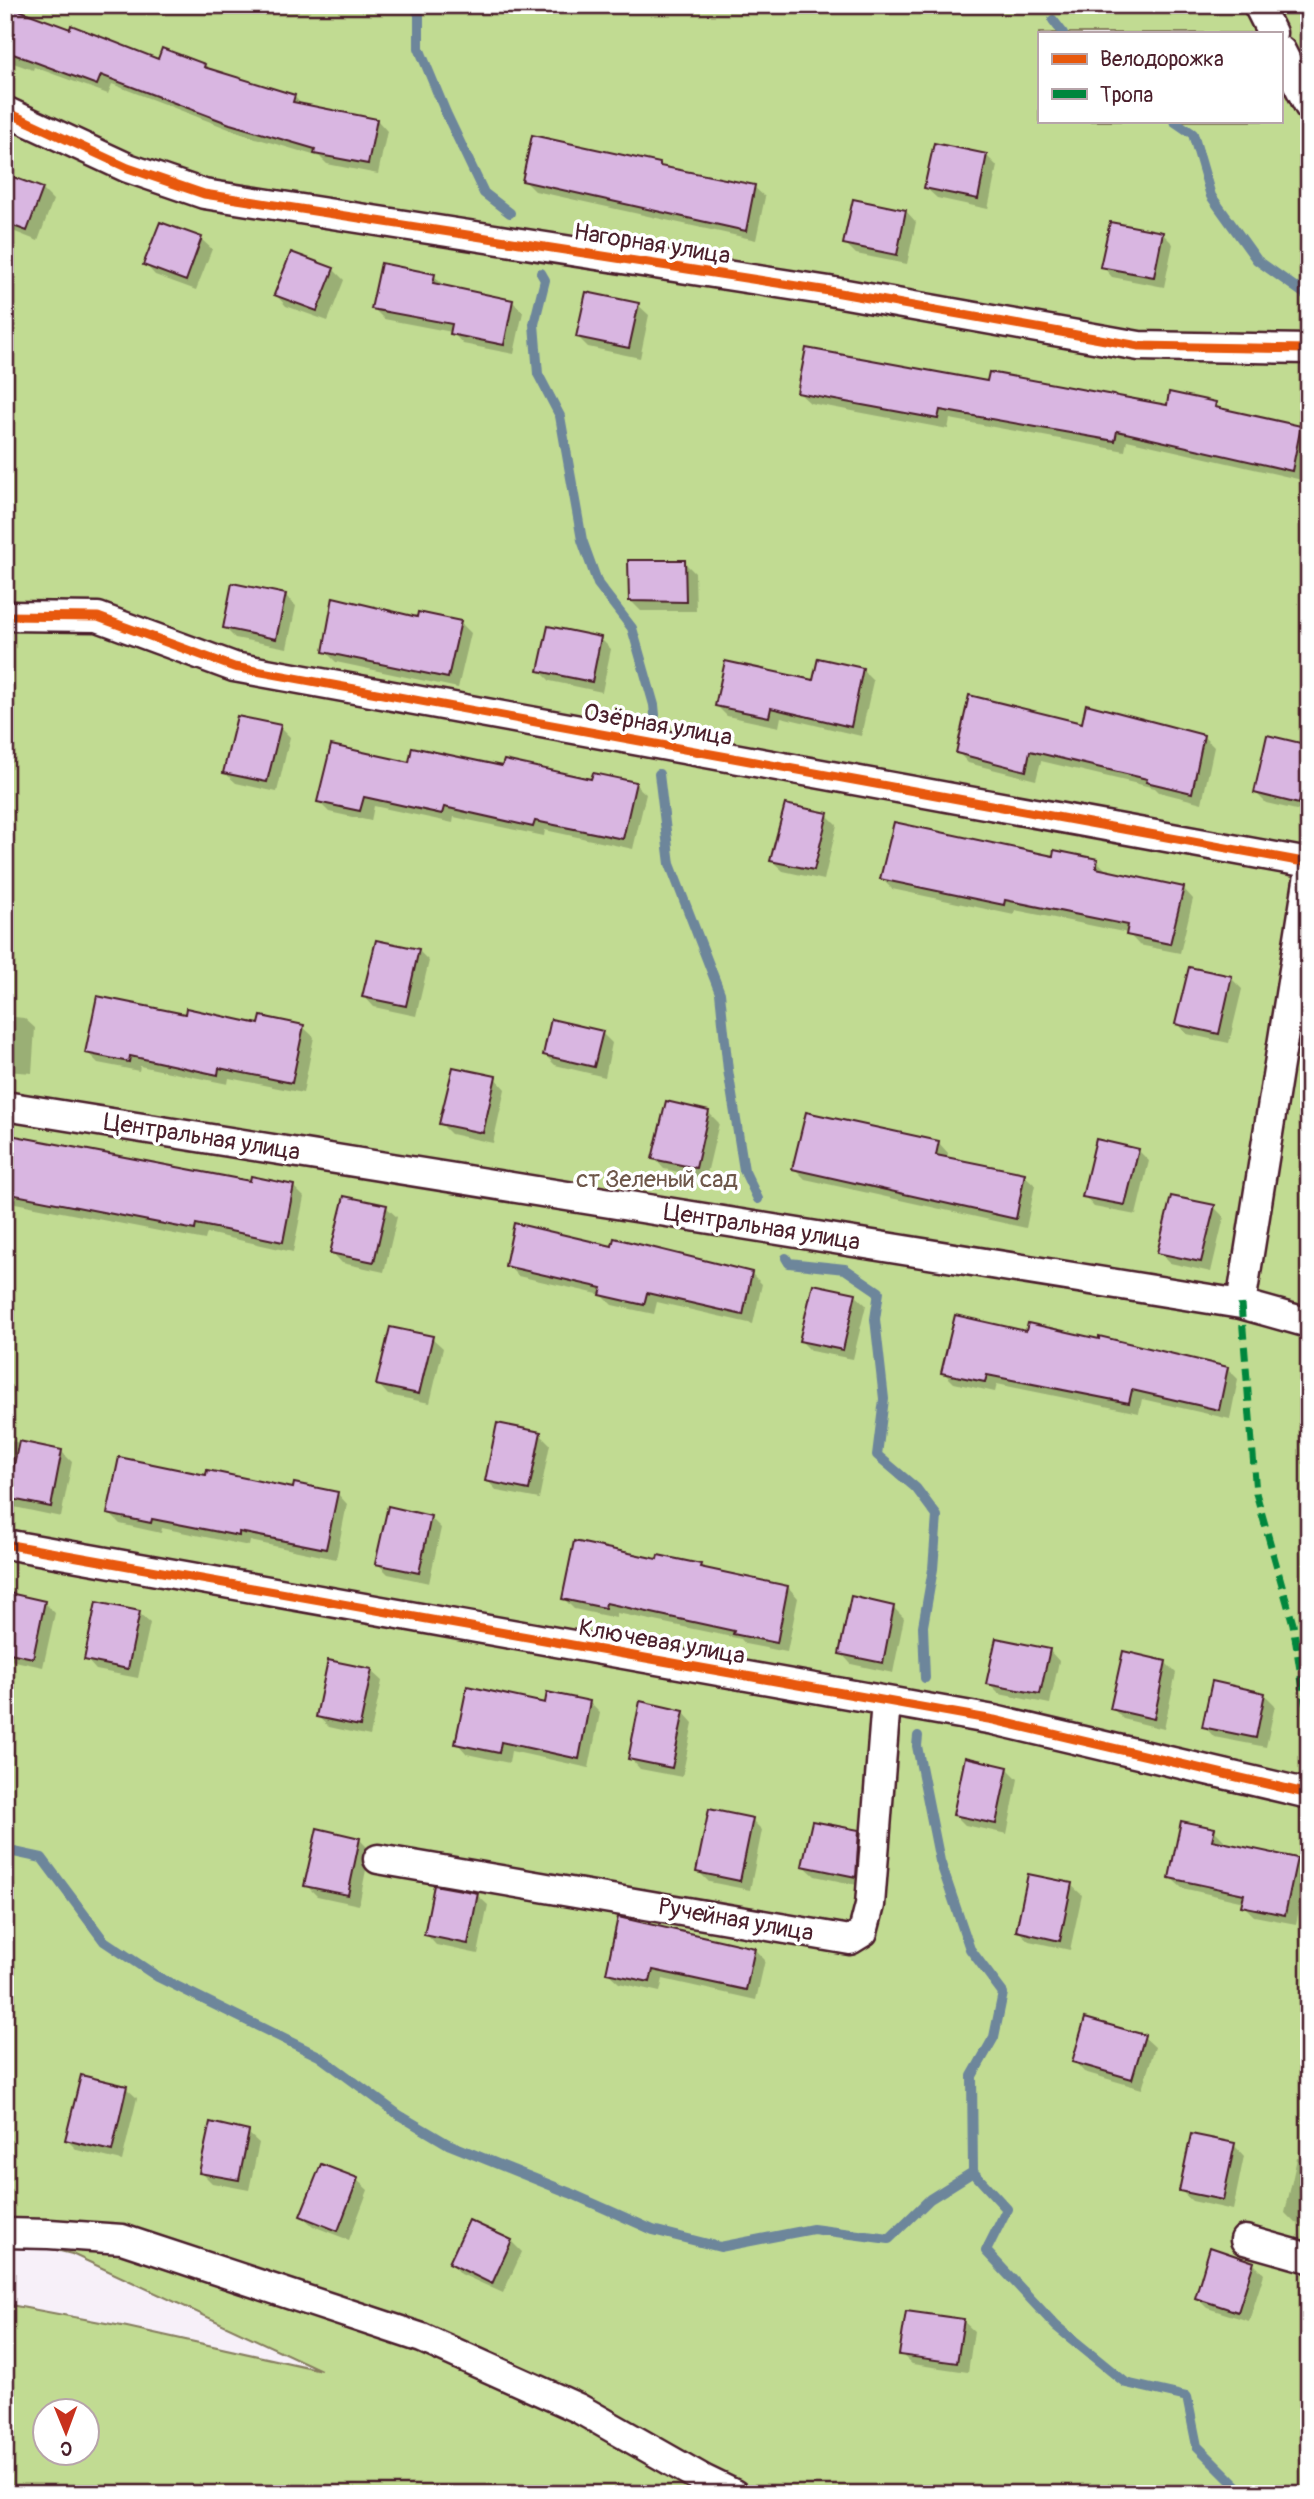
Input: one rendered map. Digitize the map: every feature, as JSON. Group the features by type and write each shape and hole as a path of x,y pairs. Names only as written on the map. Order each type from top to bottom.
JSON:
{"street":[{"path":"1258,5 1272,32"},
{"path":"1282,53 1309,106"},
{"name":"Нагорная улица","path":"5,110 128,168 204,194 815,289 1139,346 1309,349"},
{"name":"Озёрная улица","path":"5,616 98,617 234,667 1309,863"},
{"path":"1241,1304 1309,875"},
{"name":"Центральная улица","path":"5,1106 1241,1304 1309,1323"},
{"name":"Ключевая улица","path":"5,1544 994,1720 1309,1794"},
{"name":"Ручейная улица","path":"378,1860 850,1940 863,1932 870,1905 886,1701"},
{"path":"5,2233 122,2239 422,2338 578,2408 734,2494"},
{"path":"1245,2241 1309,2258"}],"green space":[{"name":"ст Зеленый сад","path":"5,5 1309,5 1309,2494 5,2494 5,2304 127,2327 321,2370 72,2254 5,2237"}],"building":[{"path":"5,5 70,29 71,25 158,59 162,48 205,64 204,67 295,95 293,102 377,119 368,164 314,154 315,149 230,124 101,75 97,85 5,51"},
{"path":"532,135 660,163 660,166 755,185 746,231 522,181"},
{"path":"934,143 987,154 978,199 924,188"},
{"path":"5,174 43,188 27,231 5,223"},
{"path":"853,199 906,210 897,255 843,244"},
{"path":"160,222 202,237 186,281 143,265"},
{"path":"1110,222 1163,232 1154,277 1100,267"},
{"path":"291,252 334,268 317,311 274,295"},
{"path":"381,263 435,274 433,283 513,300 504,345 450,334 452,324 371,309"},
{"path":"586,292 639,303 629,348 576,337"},
{"path":"806,348 987,381 989,372 1167,405 1169,392 1216,402 1215,407 1301,426 1292,471 1117,431 1115,441 940,410 938,419 797,393"},
{"path":"628,560 685,560 686,602 629,601"},
{"path":"232,583 286,594 276,639 223,628"},
{"path":"333,597 417,617 418,612 461,621 448,678 323,652"},
{"path":"548,626 601,637 592,682 538,671"},
{"path":"818,658 863,668 851,727 771,708 769,717 715,706 725,661 813,680"},
{"path":"969,695 1082,723 1086,704 1204,735 1192,793 1146,782 1147,779 1030,751 1026,771 956,753"},
{"path":"237,716 281,725 267,782 223,773"},
{"path":"1267,735 1309,745 1309,761 1299,804 1254,793"},
{"path":"331,745 409,762 412,747 502,766 504,760 591,779 593,773 636,782 623,839 535,821 533,827 444,807 442,814 364,797 360,811 317,802"},
{"path":"785,804 828,813 814,870 770,861"},
{"path":"894,822 1053,856 1054,850 1098,859 1096,868 1184,887 1170,944 1126,935 1128,925 1005,900 1004,905 880,879"},
{"path":"376,940 419,949 406,1006 362,997"},
{"path":"1189,967 1232,976 1219,1034 1175,1024"},
{"path":"97,996 185,1014 186,1008 259,1024 261,1016 304,1025 292,1083 219,1068 218,1075 130,1056 129,1062 85,1053"},
{"path":"551,1019 603,1031 594,1067 543,1055"},
{"path":"453,1067 496,1076 483,1133 439,1124"},
{"path":"666,1101 709,1111 696,1168 652,1159"},
{"path":"806,1112 939,1141 936,1155 1025,1173 1016,1219 792,1169"},
{"path":"5,1134 250,1181 251,1176 294,1185 283,1242 196,1224 195,1230 5,1193"},
{"path":"1096,1139 1139,1149 1125,1205 1082,1197"},
{"path":"344,1196 387,1205 374,1262 330,1253"},
{"path":"1171,1196 1215,1205 1201,1262 1157,1253"},
{"path":"514,1223 612,1246 614,1238 752,1272 743,1315 647,1293 644,1305 600,1295 602,1288 505,1266"},
{"path":"813,1284 856,1293 843,1350 799,1341"},
{"path":"955,1315 1026,1331 1028,1323 1099,1339 1099,1336 1228,1367 1219,1410 1132,1390 1129,1403 987,1375 985,1382 941,1373"},
{"path":"390,1327 433,1336 419,1394 376,1385"},
{"path":"497,1423 541,1432 529,1490 485,1481"},
{"path":"19,1441 62,1450 51,1507 7,1498"},
{"path":"119,1457 206,1475 207,1470 293,1488 294,1483 338,1492 326,1549 239,1532 239,1536 152,1519 151,1523 107,1514"},
{"path":"388,1506 431,1516 419,1573 375,1564"},
{"path":"574,1541 657,1559 658,1555 701,1564 700,1567 788,1586 777,1643 606,1603 605,1608 562,1599"},
{"path":"5,1592 45,1601 33,1658 5,1652"},
{"path":"851,1596 894,1606 883,1663 839,1654"},
{"path":"96,1602 140,1611 128,1669 84,1660"},
{"path":"996,1638 1050,1649 1040,1694 986,1684"},
{"path":"1123,1651 1166,1661 1154,1719 1110,1709"},
{"path":"328,1660 372,1669 360,1726 316,1717"},
{"path":"1212,1681 1265,1693 1256,1738 1202,1727"},
{"path":"467,1686 545,1703 547,1692 590,1701 579,1759 501,1742 499,1753 455,1744"},
{"path":"640,1701 684,1711 672,1768 628,1759"},
{"path":"965,1757 1008,1767 996,1824 953,1815"},
{"path":"709,1809 753,1818 740,1881 696,1872"},
{"path":"812,1821 859,1830 856,1877 802,1866"},
{"path":"1181,1821 1215,1828 1212,1840 1297,1858 1285,1915 1241,1906 1244,1894 1169,1878"},
{"path":"317,1828 360,1838 348,1895 304,1886"},
{"path":"1028,1874 1072,1883 1060,1941 1016,1931"},
{"path":"434,1885 478,1893 468,1944 424,1935"},
{"path":"618,1917 755,1948 746,1990 653,1970 650,1982 606,1973"},
{"path":"1085,2018 1145,2035 1132,2079 1072,2062"},
{"path":"81,2075 127,2086 112,2151 65,2140"},
{"path":"210,2122 249,2131 239,2180 199,2173"},
{"path":"1191,2134 1235,2143 1223,2200 1179,2191"},
{"path":"321,2164 358,2178 338,2231 300,2216"},
{"path":"469,2220 512,2240 492,2284 449,2263"},
{"path":"1210,2247 1254,2262 1238,2312 1195,2298"},
{"path":"906,2311 964,2319 957,2363 899,2355"}],"waterway":[{"path":"412,5 419,14 419,48 446,113 484,193 510,213"},
{"path":"1053,20 1062,32"},
{"path":"1175,122 1193,134 1211,196 1257,260 1309,297"},
{"path":"541,273 545,280 534,324 538,374 560,416 582,540 598,584 632,628 655,715"},
{"path":"659,774 670,864 720,993 728,1070 744,1170 758,1199"},
{"path":"786,1258 789,1263 845,1269 879,1292 875,1319 884,1399 877,1455 916,1488 937,1516 933,1569 923,1626 925,1678"},
{"path":"918,1736 917,1746 940,1861 970,1949 1003,1993 994,2037 972,2076 973,2172"},
{"path":"5,1850 42,1858 104,1941 158,1977 319,2056 399,2115 448,2144 653,2230 720,2247 813,2229 889,2239 930,2199 973,2172 1007,2209 986,2251 1056,2326 1126,2383 1187,2397 1197,2446 1245,2494"}],"marked path":[{"path":"1241,1304 1256,1493 1293,1624 1309,1729"}],"cycle path":[{"path":"5,111 128,168 204,194 829,291 1139,346 1309,349"},
{"path":"5,616 98,617 234,667 1309,863"},
{"path":"5,1544 994,1720 1309,1794"}]}
